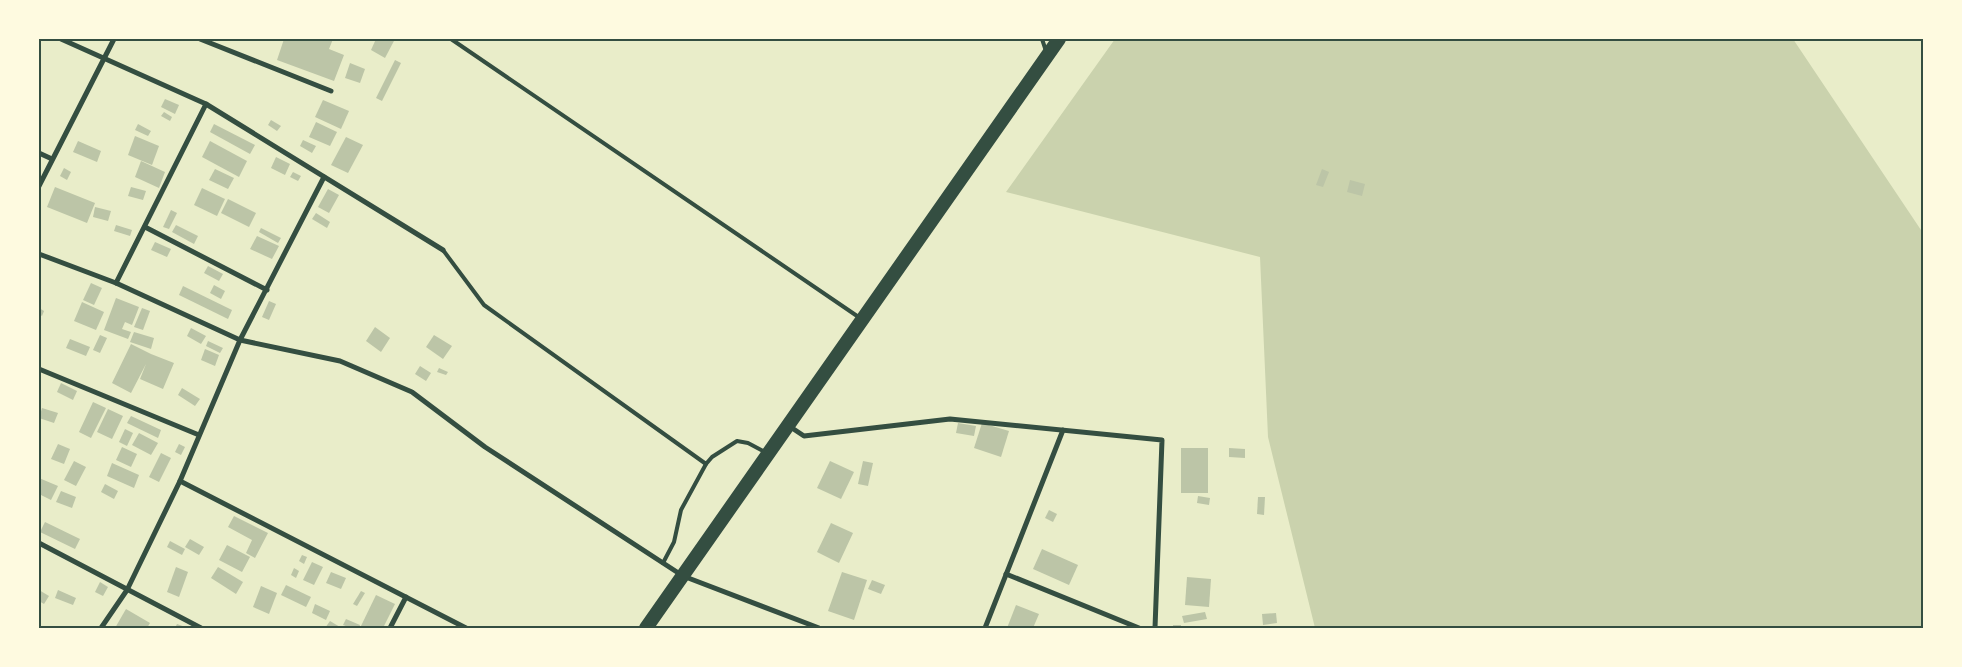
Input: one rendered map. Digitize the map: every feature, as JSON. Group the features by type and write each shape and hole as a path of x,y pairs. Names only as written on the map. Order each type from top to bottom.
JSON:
{"highway":[{"path":"646,628 1060,39"}],"street":[{"path":"62,39 206,104 443,250"},
{"path":"39,186 114,39"},
{"path":"200,39 331,91"},
{"path":"116,283 206,104"},
{"path":"39,153 52,159"},
{"path":"101,628 127,590 180,481 240,340 268,290 324,176"},
{"path":"145,227 268,290"},
{"path":"39,254 116,283 240,340 340,361 412,392 485,447 683,576 818,628"},
{"path":"39,369 199,435"},
{"path":"789,425 804,436 950,418 1162,440 1155,628"},
{"path":"985,628 1063,430"},
{"path":"180,481 466,628"},
{"path":"39,543 201,628"},
{"path":"1006,574 1139,628"},
{"path":"390,628 406,597"}],"lane":[{"path":"451,39 863,320"},
{"path":"1042,39 1048,55"},
{"path":"443,250 484,306 706,464"},
{"path":"663,562 674,542 681,510 706,464 712,457 737,441 748,443 769,454"}],"green space":[{"path":"1115,39 1793,39 1923,233 1923,628 1315,628 1268,437 1260,257 1006,192"}],"building":[{"path":"284,39 333,39 329,49 344,55 334,81 277,60"},
{"path":"376,39 395,39 385,58 371,50"},
{"path":"395,60 401,63 382,101 376,98"},
{"path":"350,63 365,69 360,83 345,78"},
{"path":"165,99 179,105 175,114 161,107"},
{"path":"323,100 349,111 341,129 315,117"},
{"path":"164,112 172,117 170,121 161,116"},
{"path":"271,120 281,126 277,131 268,125"},
{"path":"316,122 337,132 330,146 309,137"},
{"path":"138,124 151,131 148,136 135,130"},
{"path":"214,124 255,145 250,154 210,132"},
{"path":"135,136 159,146 152,165 128,155"},
{"path":"346,137 363,145 348,173 331,165"},
{"path":"303,140 316,146 312,153 300,146"},
{"path":"78,141 101,151 97,162 73,152"},
{"path":"210,141 247,161 239,177 202,157"},
{"path":"276,157 290,164 285,175 271,168"},
{"path":"141,161 165,172 159,188 135,177"},
{"path":"64,168 71,172 67,180 60,176"},
{"path":"215,169 234,178 228,189 209,180"},
{"path":"1322,169 1329,172 1323,187 1316,185"},
{"path":"293,172 301,176 298,181 290,177"},
{"path":"1350,180 1365,184 1362,196 1347,192"},
{"path":"55,187 95,203 87,223 47,207"},
{"path":"131,187 146,191 143,200 128,196"},
{"path":"202,188 225,199 217,216 194,205"},
{"path":"328,189 339,195 329,213 318,207"},
{"path":"228,199 256,213 249,227 221,213"},
{"path":"95,207 111,211 108,221 93,217"},
{"path":"171,210 177,213 169,229 163,227"},
{"path":"316,213 330,222 327,228 312,219"},
{"path":"116,225 132,230 130,236 114,231"},
{"path":"176,225 198,236 194,244 172,232"},
{"path":"261,228 281,238 278,243 259,232"},
{"path":"257,236 279,246 272,259 250,249"},
{"path":"155,242 171,249 167,257 151,250"},
{"path":"208,266 223,274 219,281 204,273"},
{"path":"91,283 102,288 94,305 83,300"},
{"path":"214,285 225,291 221,299 210,293"},
{"path":"183,286 232,310 228,319 179,295"},
{"path":"116,298 139,307 132,325 125,322 122,329 131,332 128,339 104,330"},
{"path":"269,301 276,304 269,320 262,317"},
{"path":"82,302 104,312 96,330 74,321"},
{"path":"39,308 44,311 42,316 39,314"},
{"path":"142,308 150,311 143,330 134,327"},
{"path":"375,327 390,338 381,352 366,341"},
{"path":"191,328 206,336 201,344 187,336"},
{"path":"134,332 154,338 151,349 130,342"},
{"path":"100,335 107,338 100,353 93,350"},
{"path":"434,335 452,346 443,359 426,347"},
{"path":"70,339 90,347 86,356 66,348"},
{"path":"208,341 223,348 220,353 206,346"},
{"path":"131,344 174,363 163,389 140,379 146,364 131,393 112,383"},
{"path":"205,349 219,355 215,366 201,360"},
{"path":"420,366 431,373 426,381 415,374"},
{"path":"439,368 448,372 446,375 437,372"},
{"path":"61,383 77,391 73,400 57,392"},
{"path":"182,388 200,399 195,406 178,395"},
{"path":"93,402 106,408 91,438 79,432"},
{"path":"42,408 58,413 54,423 39,418"},
{"path":"108,409 123,416 112,439 97,432"},
{"path":"131,416 161,430 158,438 127,423"},
{"path":"958,423 976,426 974,436 956,433"},
{"path":"982,423 1009,431 1001,457 974,448"},
{"path":"125,429 133,433 127,446 119,442"},
{"path":"139,433 158,443 151,455 132,445"},
{"path":"58,444 70,449 64,464 51,459"},
{"path":"179,444 185,447 181,455 175,452"},
{"path":"122,447 137,454 131,467 116,460"},
{"path":"1181,448 1208,448 1208,493 1181,493"},
{"path":"1229,448 1245,449 1245,458 1229,457"},
{"path":"161,453 171,458 159,482 149,477"},
{"path":"74,461 86,467 76,486 64,480"},
{"path":"830,461 854,472 841,499 817,488"},
{"path":"863,461 873,463 868,486 858,484"},
{"path":"112,463 139,475 134,488 107,476"},
{"path":"39,478 58,486 51,500 39,494"},
{"path":"105,484 118,491 114,499 101,492"},
{"path":"61,491 76,497 72,508 56,502"},
{"path":"1198,496 1210,498 1209,505 1197,503"},
{"path":"1258,497 1265,497 1264,515 1257,514"},
{"path":"1049,510 1057,514 1053,522 1045,518"},
{"path":"234,516 268,533 255,558 246,553 252,540 228,527"},
{"path":"45,522 80,539 75,549 40,532"},
{"path":"831,523 853,533 839,563 817,552"},
{"path":"190,539 204,547 199,555 185,547"},
{"path":"170,541 185,549 182,555 167,547"},
{"path":"227,545 250,557 242,572 219,560"},
{"path":"1042,549 1078,565 1069,585 1033,569"},
{"path":"302,555 307,557 304,564 299,561"},
{"path":"312,562 323,567 314,585 303,580"},
{"path":"176,567 188,572 179,597 167,592"},
{"path":"218,567 243,582 236,594 211,578"},
{"path":"294,568 299,571 296,578 291,575"},
{"path":"331,572 346,578 341,589 326,583"},
{"path":"842,572 867,580 854,620 828,611"},
{"path":"1187,577 1211,579 1209,607 1185,605"},
{"path":"872,580 885,585 881,594 868,589"},
{"path":"100,582 108,587 103,596 95,592"},
{"path":"286,585 311,597 306,607 281,595"},
{"path":"261,586 277,593 269,614 253,607"},
{"path":"39,590 49,596 44,604 39,601"},
{"path":"58,590 76,598 73,605 55,598"},
{"path":"361,591 365,593 357,606 353,604"},
{"path":"376,595 395,604 383,628 360,628"},
{"path":"315,604 330,611 326,620 312,613"},
{"path":"1016,605 1039,614 1033,628 1007,628"},
{"path":"126,609 150,623 147,628 115,628"},
{"path":"1205,612 1207,619 1184,623 1182,616"},
{"path":"1276,613 1277,623 1263,625 1262,614"},
{"path":"346,619 360,625 359,628 343,625"},
{"path":"330,621 340,627 340,628 325,628"},
{"path":"177,624 188,628 175,628"},
{"path":"1173,625 1181,625 1181,628 1173,628"}]}
